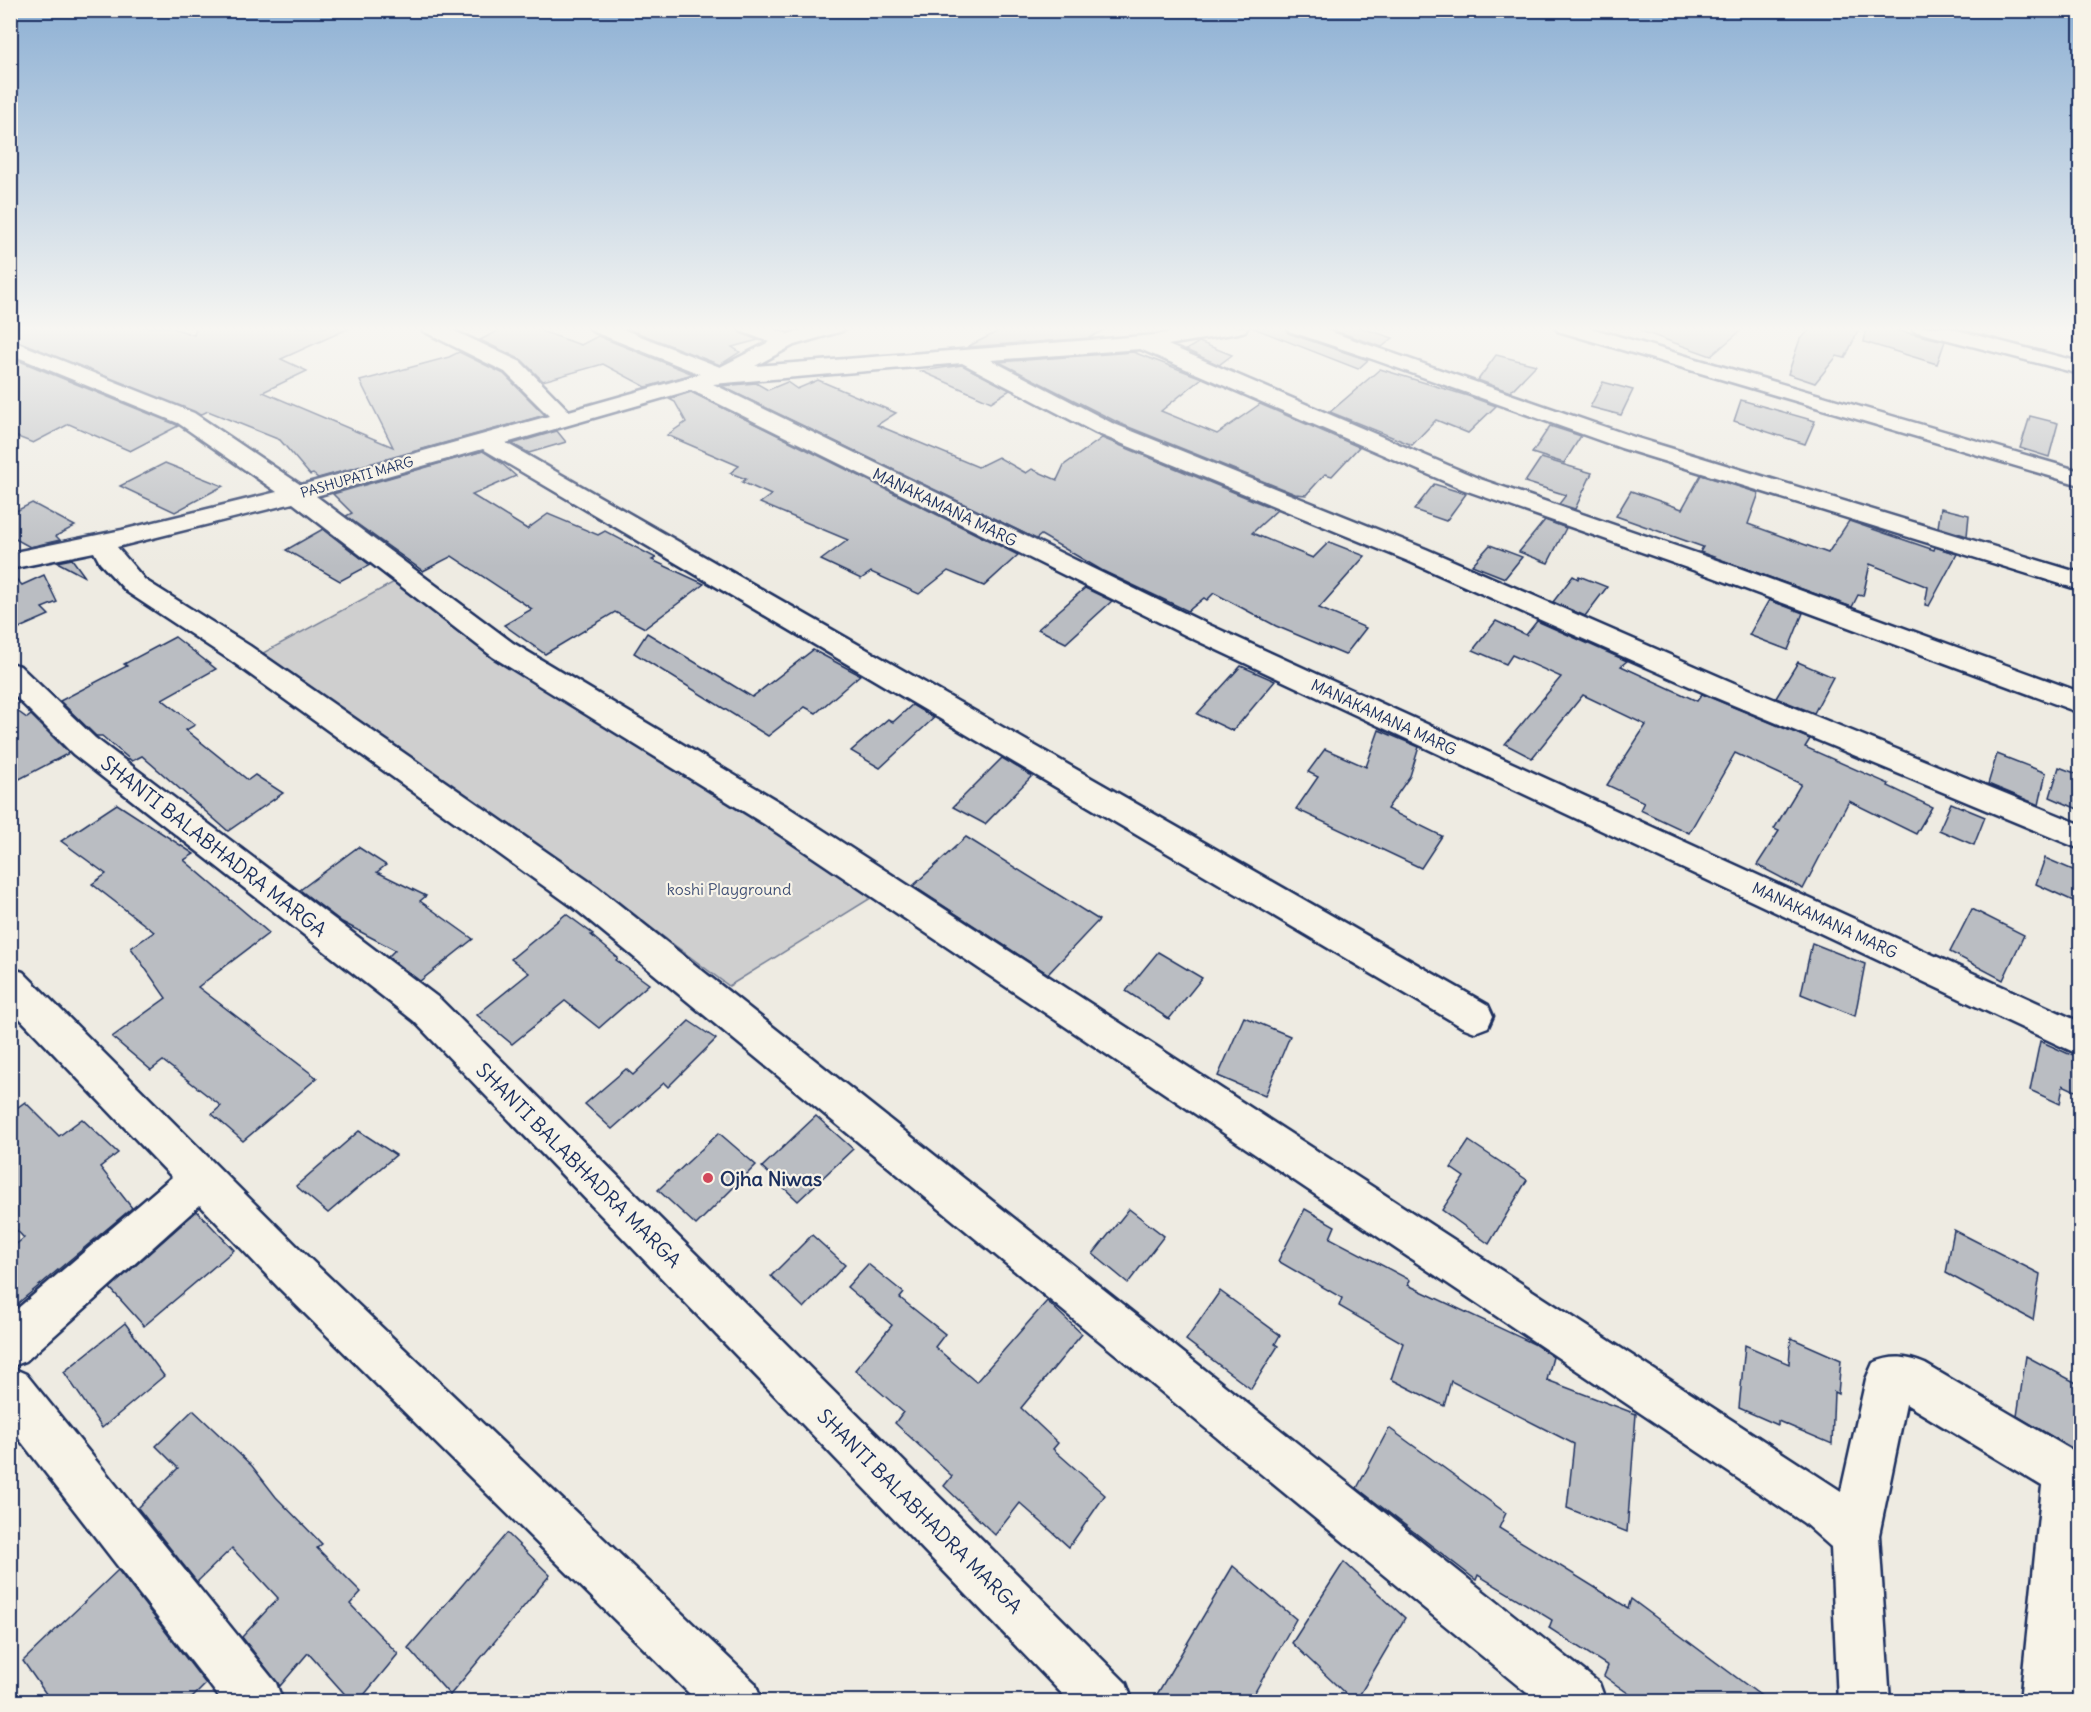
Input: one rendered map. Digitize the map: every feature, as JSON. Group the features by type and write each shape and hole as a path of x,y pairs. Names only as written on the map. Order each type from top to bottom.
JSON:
{"street":[{"path":"159,407 186,418 297,494 503,650 785,822 1821,1506 1855,1535"},
{"path":"552,407 564,419"},
{"name":"PASHUPATI MARG","path":"10,561 102,542 297,494 607,407"},
{"name":"MANAKAMANA MARG","path":"742,407 1195,629 2080,1038"},
{"path":"1064,407 1104,428 1417,555 1724,690 2080,837"},
{"path":"1297,407 1471,484 1719,570 2080,703"},
{"path":"1528,407 1629,443 2080,582"},
{"path":"1837,407 2080,478"},
{"path":"484,440 1475,1016"},
{"path":"102,542 109,557 136,586 259,667 585,897 1580,1701"},
{"name":"SHANTI BALABHADRA MARGA","path":"10,673 84,746 427,1010 1107,1701"},
{"path":"10,983 303,1281 736,1701"},
{"path":"10,1345 201,1178"},
{"path":"1864,1701 1855,1535 1889,1379 1898,1377 1909,1380 2074,1478 2046,1701"},
{"path":"10,1390 257,1701"}],"green space":[{"name":"koshi Playground","path":"396,581 879,893 729,986 609,896 263,653"}],"building":[{"path":"10,407 133,407 178,426 130,451 69,424 33,443 10,434"},
{"path":"180,407 298,407 393,447 373,407 537,407 545,415 318,478 313,474 310,475 280,440 208,411 200,415"},
{"path":"678,407 721,407 1018,555 984,586 948,571 919,594 871,572 861,579 821,560 848,540 760,503 771,495 742,482 746,479 730,473 739,466 667,435 686,422"},
{"path":"764,407 882,407 896,413 877,425 978,467 998,457 1026,473 1032,469 1057,480 1064,465 1102,438 1277,510 1252,533 1313,558 1329,542 1365,556 1319,608 1366,628 1345,655 1276,626 1214,593 1188,611 1103,571 1041,535 1036,539"},
{"path":"1087,407 1166,407 1161,411 1217,434 1256,407 1267,407 1359,447 1332,476 1325,474 1306,495 1295,494 1121,424"},
{"path":"1336,407 1495,407 1468,433 1436,420 1412,445 1330,412"},
{"path":"1590,407 1625,407 1621,415"},
{"path":"1739,407 1765,407 1815,421 1805,444 1734,421"},
{"path":"2030,416 2058,423 2049,457 2020,448"},
{"path":"1550,426 1581,436 1564,463 1532,453"},
{"path":"557,431 566,442 529,453 512,444"},
{"path":"483,451 516,476 472,495 527,529 548,514 598,535 605,531 656,558 652,560 704,584 645,628 615,612 545,654 504,625 532,609 452,556 423,571 346,516 352,513 333,494"},
{"path":"1541,458 1592,473 1575,509 1559,504 1566,495 1525,482"},
{"path":"165,463 223,486 175,512 120,486"},
{"path":"1701,475 1759,493 1748,524 1828,553 1849,521 1934,550 1935,547 1957,554 1929,606 1925,605 1928,587 1870,564 1863,596 1858,595 1852,607 1700,552 1703,547 1616,516 1631,491 1682,509"},
{"path":"1434,484 1466,494 1446,521 1414,510"},
{"path":"32,503 75,526 56,536 60,540 30,547 10,536 10,514"},
{"path":"1941,508 1969,515 1967,536 1938,527"},
{"path":"1545,520 1566,528 1548,563 1519,552"},
{"path":"323,529 370,565 340,581 286,550"},
{"path":"1490,545 1522,557 1505,578 1472,565"},
{"path":"72,559 85,577 57,562"},
{"path":"10,573 22,585 44,575 57,602 42,608 49,615 10,632"},
{"path":"1573,576 1578,579 1579,576 1607,587 1585,616 1553,602"},
{"path":"1085,588 1112,601 1066,643 1038,629"},
{"path":"1769,600 1803,613 1788,650 1749,635"},
{"path":"1496,621 1526,635 1537,621 1627,661 1621,666 1697,701 1702,694 1810,739 1805,747 1889,784 1888,786 1932,807 1916,834 1849,801 1803,889 1757,865 1779,831 1774,829 1801,784 1735,753 1689,833 1640,810 1644,802 1607,785 1646,725 1583,695 1532,758 1505,744 1561,677 1512,655 1506,664 1473,650"},
{"path":"647,633 752,697 813,650 860,675 816,713 805,707 768,736 634,653"},
{"path":"175,637 216,669 162,699 195,725 186,730 248,780 255,775 283,793 228,831 142,756 132,761 102,736 96,736 60,701 127,666 124,664"},
{"path":"1798,662 1833,677 1814,713 1776,698"},
{"path":"1241,666 1275,681 1233,731 1197,714"},
{"path":"912,705 934,718 880,768 851,751 888,719 893,722"},
{"path":"10,706 27,718 31,715 69,753 10,784"},
{"path":"1379,730 1419,747 1410,776 1387,809 1442,836 1421,868 1296,809 1318,777 1308,772 1325,749 1366,767"},
{"path":"1997,754 2046,773 2039,805 1988,784"},
{"path":"1002,758 1032,776 985,824 953,807"},
{"path":"2059,767 2080,775 2080,810 2050,797"},
{"path":"1951,803 1985,817 1974,845 1939,830"},
{"path":"117,804 194,854 184,860 269,933 198,987 317,1078 243,1141 212,1114 221,1106 163,1061 151,1070 112,1037 166,998 131,948 154,932 92,884 106,874 61,841"},
{"path":"966,837 1099,920 1048,974 913,886"},
{"path":"358,847 386,865 377,872 426,896 420,901 473,939 420,981 388,957 395,950 342,922 300,890"},
{"path":"2045,858 2080,873 2080,904 2036,884"},
{"path":"1972,909 2024,935 2003,980 1950,952"},
{"path":"566,914 593,934 591,935 618,958 616,960 649,984 599,1028 565,1001 512,1044 477,1015 529,973 511,959"},
{"path":"1812,943 1865,964 1855,1016 1801,994"},
{"path":"1158,952 1202,978 1169,1019 1126,991"},
{"path":"1244,1017 1290,1036 1265,1096 1218,1076"},
{"path":"689,1021 716,1039 668,1087 664,1083 612,1129 585,1104 626,1069 633,1075"},
{"path":"2040,1041 2080,1059 2080,1093 2063,1085 2060,1104 2030,1090"},
{"path":"25,1102 59,1136 82,1119 118,1153 100,1167 132,1208 10,1310 10,1249 24,1238 10,1223 10,1113"},
{"path":"816,1116 853,1149 798,1201 762,1167"},
{"path":"359,1131 396,1155 328,1213 296,1186"},
{"name":"Ojha Niwas","path":"719,1133 756,1165 696,1225 658,1190"},
{"path":"1469,1141 1527,1180 1489,1244 1442,1210 1464,1177 1451,1168"},
{"path":"1129,1209 1164,1236 1128,1283 1093,1254"},
{"path":"1305,1209 1335,1226 1330,1238 1410,1280 1408,1285 1534,1344 1553,1357 1547,1380 1636,1414 1627,1532 1567,1508 1574,1444 1451,1381 1444,1406 1391,1379 1403,1343 1339,1306 1342,1298 1278,1261"},
{"path":"197,1211 234,1250 144,1326 110,1288"},
{"path":"1954,1230 2040,1274 2033,1320 1946,1273"},
{"path":"812,1235 845,1265 804,1308 771,1276"},
{"path":"868,1264 904,1293 900,1298 945,1334 935,1347 976,1382 1047,1301 1082,1334 1021,1408 1058,1443 1053,1449 1105,1495 1069,1547 1020,1503 995,1535 944,1486 952,1476 895,1423 903,1412 855,1370 892,1325 847,1287"},
{"path":"1220,1291 1280,1335 1275,1344 1278,1346 1251,1389 1186,1340"},
{"path":"125,1323 164,1376 102,1428 64,1372"},
{"path":"1791,1338 1841,1360 1838,1394 1834,1392 1832,1444 1778,1421 1778,1425 1739,1408 1745,1345 1789,1364"},
{"path":"2026,1356 2080,1385 2080,1453 2017,1416"},
{"path":"193,1410 252,1466 276,1497 322,1544 317,1548 361,1592 350,1604 398,1654 359,1701 351,1701 308,1653 280,1686 242,1637 278,1598 232,1548 197,1582 138,1508 178,1468 156,1446"},
{"path":"1389,1428 1506,1513 1499,1528 1628,1608 1631,1599 1768,1701 1639,1701 1604,1676 1608,1666 1549,1628 1552,1620 1478,1575 1476,1580 1357,1488"},
{"path":"507,1533 550,1575 450,1695 408,1648"},
{"path":"1344,1562 1405,1618 1356,1701 1353,1701 1292,1643"},
{"path":"1233,1566 1296,1619 1250,1701 1153,1701"},
{"path":"118,1570 206,1684 189,1701 51,1701 23,1661"}],"place":[{"name":"Ojha Niwas","path":"708,1178"}]}
